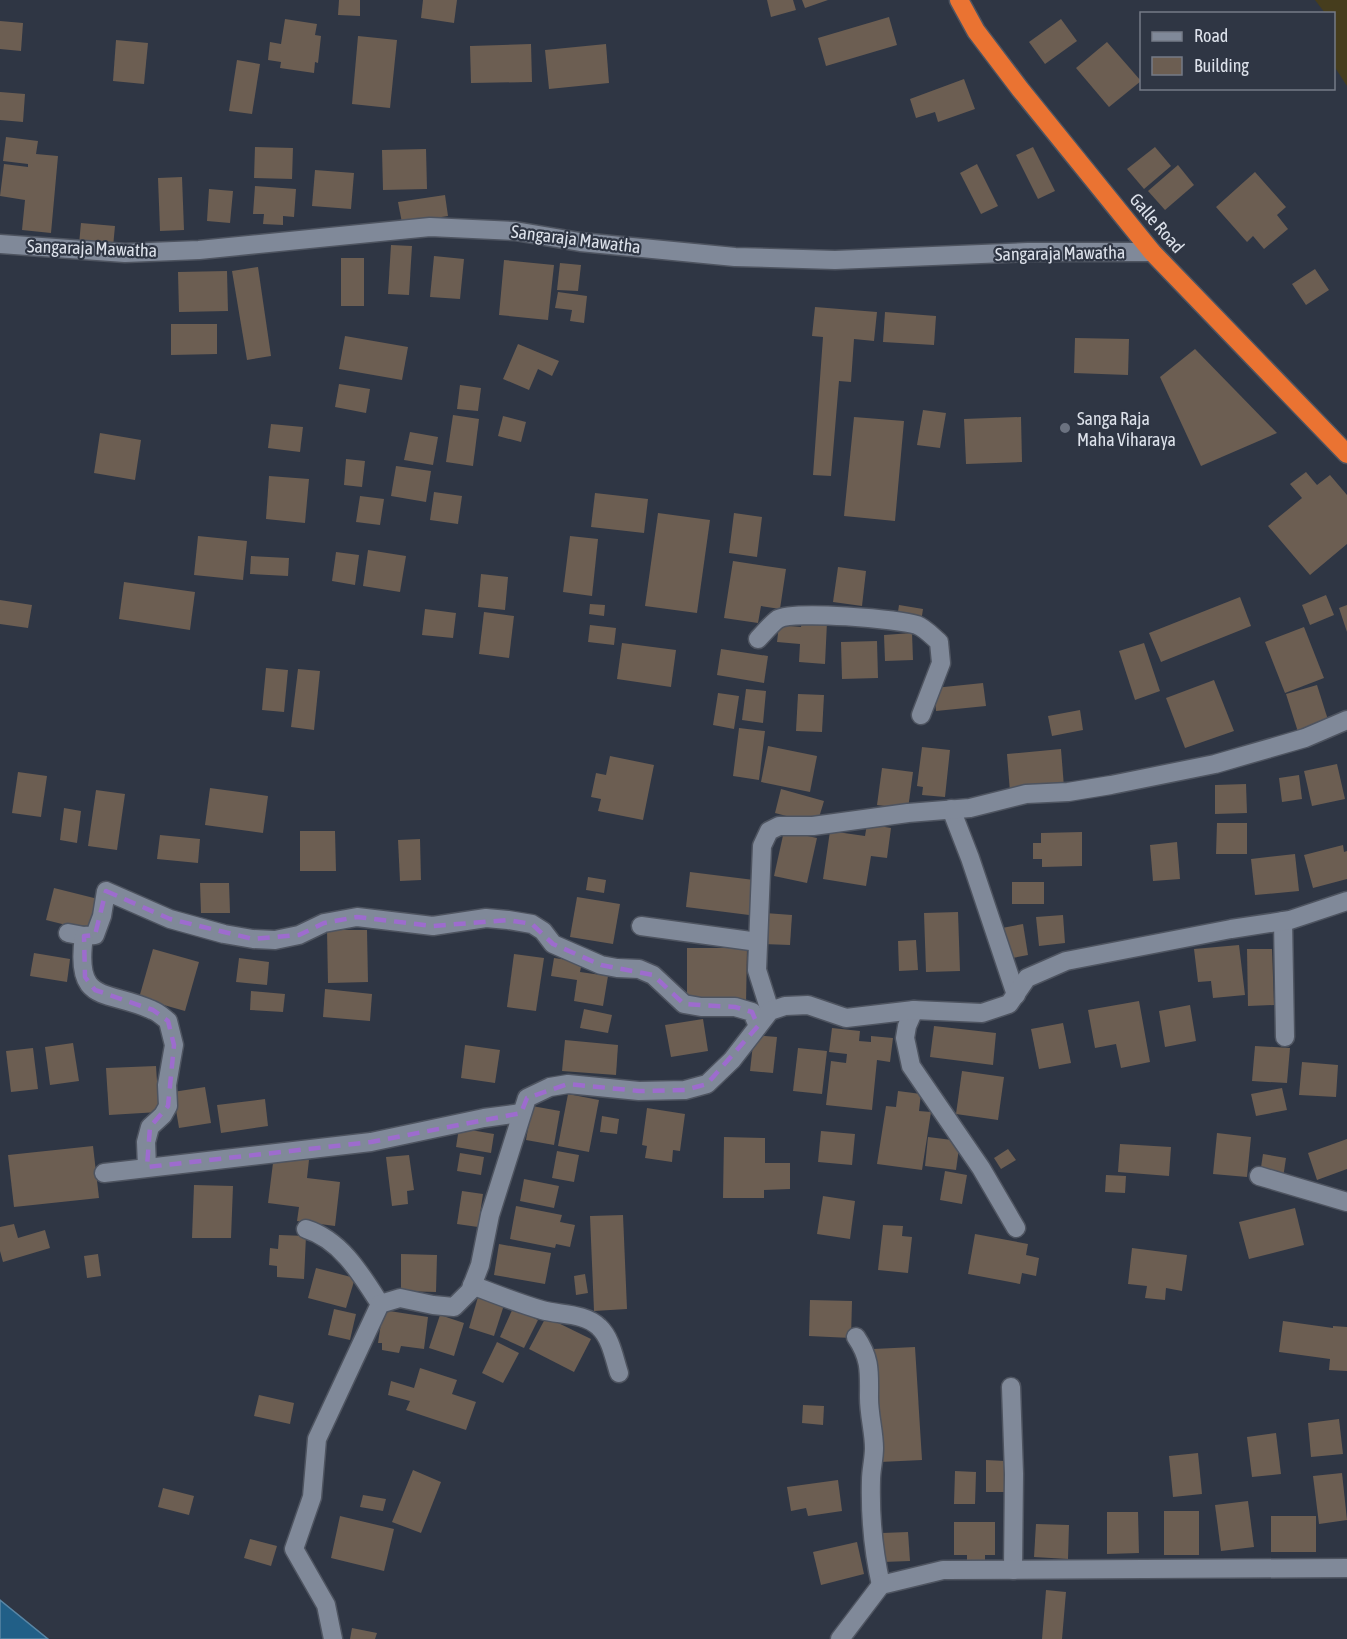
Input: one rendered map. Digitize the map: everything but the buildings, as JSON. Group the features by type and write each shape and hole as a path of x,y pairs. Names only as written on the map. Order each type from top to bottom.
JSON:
{"highway":[{"name":"Galle Road","path":"959,0 976,31 1020,89 1152,252 1347,454"}],"street":[{"name":"Sangaraja Mawatha","path":"0,244 125,253 199,250 430,227 515,231 580,242 768,258 835,260 1028,252 1152,252"},
{"path":"758,639 778,619 790,615 874,619 919,626 939,642 941,663 921,715"},
{"path":"770,1011 757,970 762,846 769,831 780,826 813,826 969,808 1026,794 1068,792 1111,784 1215,764 1305,738 1347,720"},
{"path":"951,810 970,858 1016,995"},
{"path":"147,1167 146,1142 150,1126 163,1115 168,1106 167,1085 174,1045 168,1020 153,1010 112,998 95,990 85,977 76,935 96,935 106,891 170,919 224,934 253,939 275,940 299,935 324,923 357,917 433,926 486,918 532,924 543,931 553,944 601,965 639,969 653,975 684,1004 701,1007 735,1007 752,1012 758,1026"},
{"path":"333,1639 326,1605 294,1549 312,1497 316,1439 380,1304 400,1298 433,1305 454,1306 470,1291 480,1265 490,1215 527,1098 550,1087 568,1084 639,1090 685,1090 706,1084 732,1060 770,1011 785,1005 808,1005 846,1018 914,1010 982,1013 1009,1004 1027,978 1066,961 1283,921 1347,902"},
{"path":"1283,921 1286,1037"},
{"path":"641,926 758,942"},
{"path":"914,1010 905,1038 911,1066 981,1168 1016,1228"},
{"path":"104,1173 370,1142 484,1118 521,1113"},
{"path":"1259,1176 1347,1202"},
{"path":"306,1229 329,1240 341,1251 364,1279 380,1304"},
{"path":"472,1285 545,1311 580,1317 592,1322 600,1327 607,1339 619,1373"},
{"path":"856,1337 864,1349 868,1362 874,1449 871,1479 871,1525 880,1585"},
{"path":"1011,1387 1014,1474 1013,1570"},
{"path":"840,1639 880,1585 943,1570 1347,1568"}],"highlighted area":[{"path":"106,891 170,919 253,939 299,935 324,923 357,917 433,926 508,920 532,924 553,944 601,965 653,975 684,1004 735,1007 752,1012 758,1026 707,1084 685,1090 639,1091 568,1084 527,1098 521,1113 371,1142 147,1167 150,1127 168,1106 174,1045 168,1021 153,1010 95,990 85,977 84,936 95,935"}],"sand":[{"path":"1315,0 1347,0 1347,86 1335,68 1335,12 1324,12"}],"water":[{"path":"0,1600 48,1639 0,1639"}],"place":[{"name":"Sanga Raja Maha Viharaya","path":"1065,428"}]}
